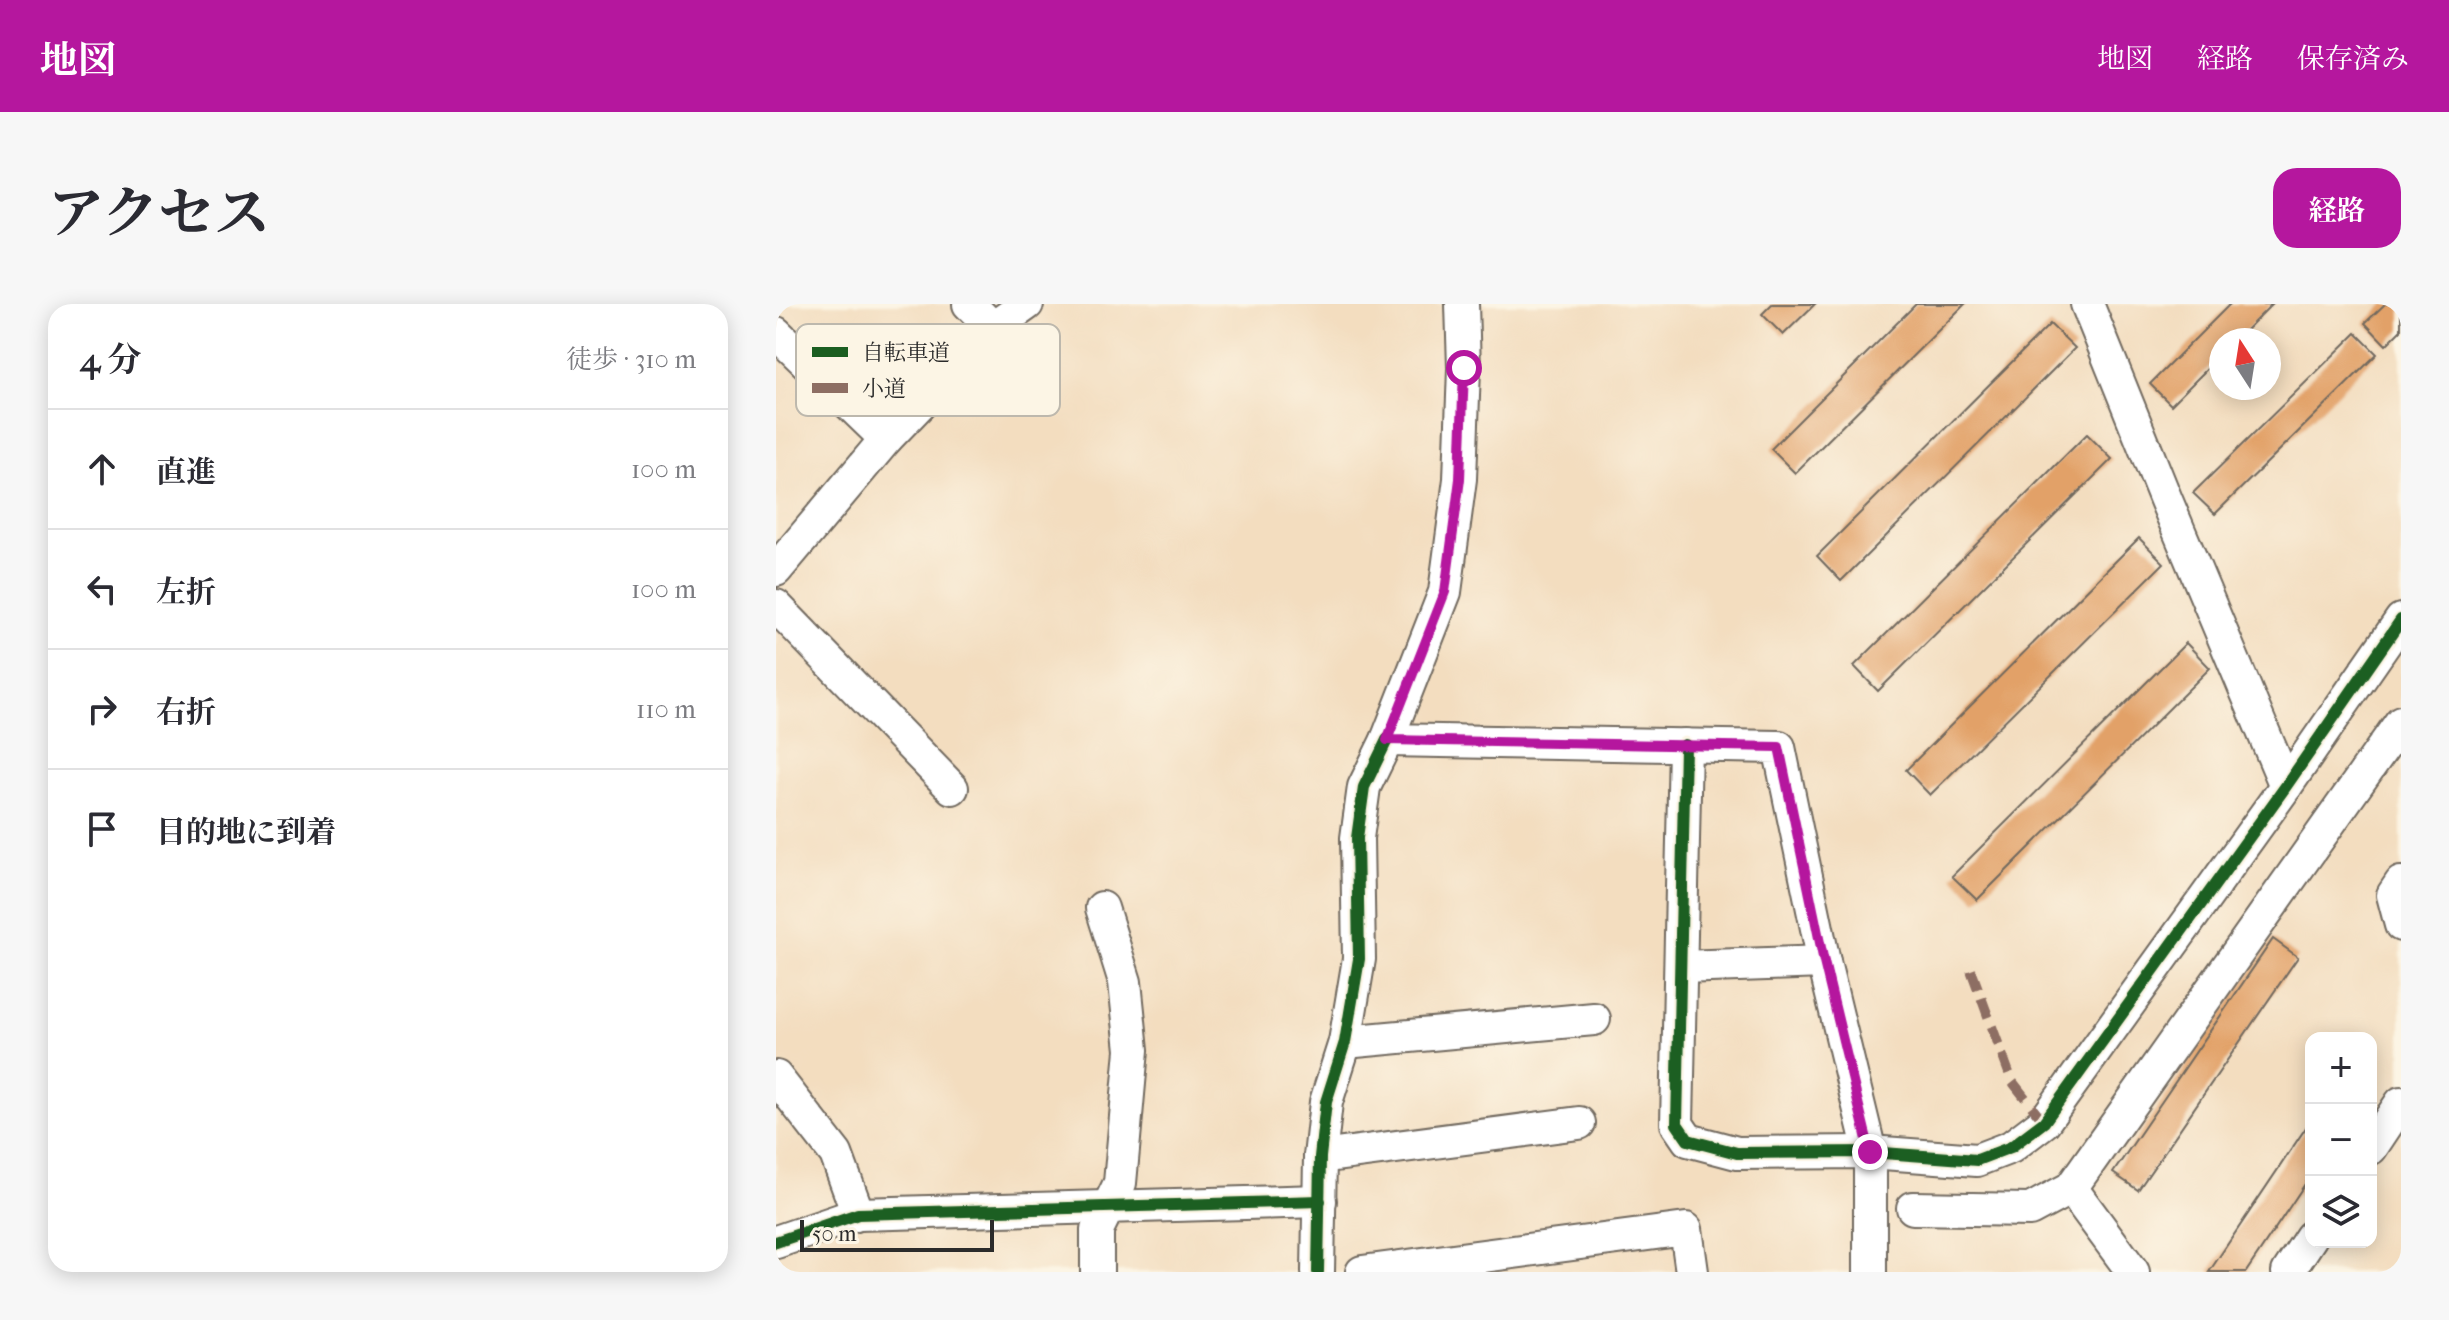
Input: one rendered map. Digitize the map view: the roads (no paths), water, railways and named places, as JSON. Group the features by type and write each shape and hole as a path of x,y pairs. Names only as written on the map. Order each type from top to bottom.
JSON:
{"street":[{"path":"969,304 989,324"},
{"path":"999,324 1027,304"},
{"path":"1318,1272 1320,1157 1326,1102 1345,1042 1359,959 1357,838 1362,799 1364,787 1387,740 1445,592 1460,479 1464,368 1462,304"},
{"path":"2087,304 2286,786"},
{"path":"776,333 796,352"},
{"path":"862,416 886,439"},
{"path":"776,570 786,534 908,416"},
{"path":"776,606 952,788"},
{"path":"1685,745 1677,1124 1688,1140 1737,1153 1870,1152 1977,1160 2011,1147 2044,1122 2286,786 2401,620"},
{"path":"1913,1208 2030,1210 2071,1188 2401,722"},
{"path":"1387,740 1779,747 1824,962 1870,1152 1870,1272"},
{"path":"2401,883 2393,895 2401,925"},
{"path":"1097,1272 1097,1230 1120,1183 1132,1050 1125,982 1102,908"},
{"path":"1681,967 1824,962"},
{"path":"1345,1042 1594,1019"},
{"path":"776,1077 836,1154 858,1214"},
{"path":"2377,1139 2401,1103"},
{"path":"1320,1157 1579,1123"},
{"path":"2071,1188 2133,1272"},
{"path":"776,1242 858,1214 1320,1201"},
{"path":"1362,1272 1405,1270 1686,1229 1692,1272"},
{"path":"2288,1272 2305,1246"}]}
